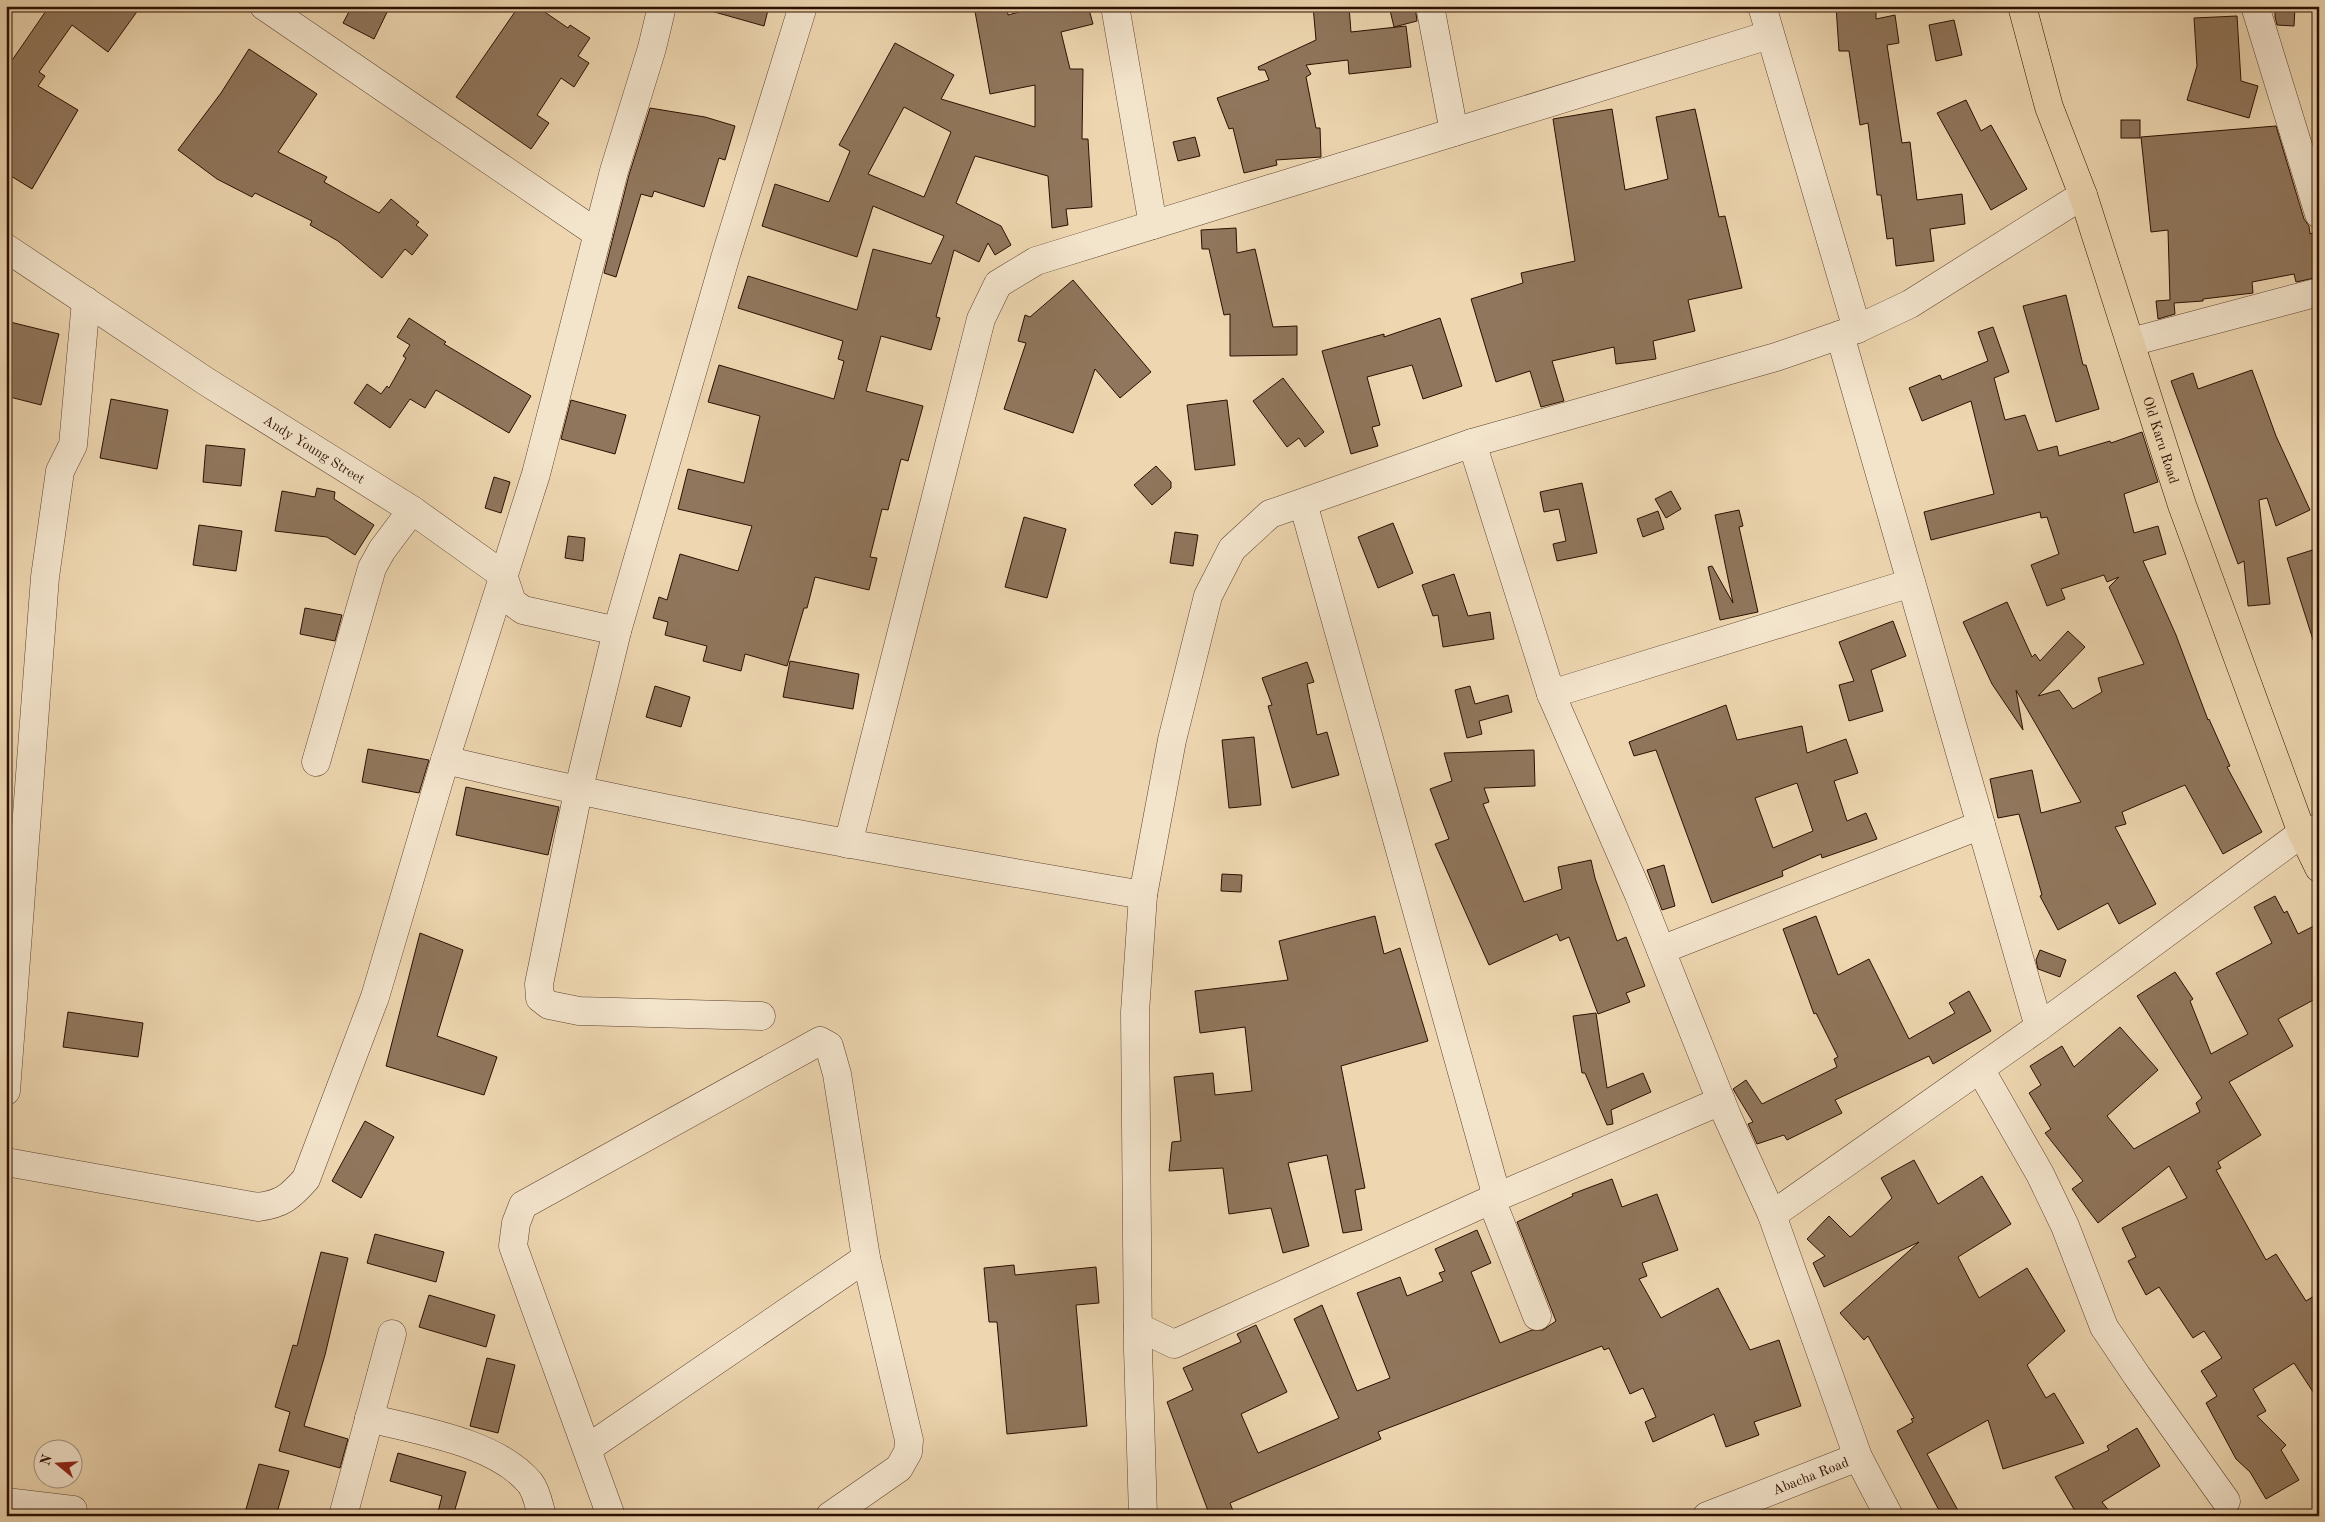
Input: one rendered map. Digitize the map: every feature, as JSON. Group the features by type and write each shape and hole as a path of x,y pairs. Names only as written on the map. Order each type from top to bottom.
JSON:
{"main road":[{"name":"Old Karu Road","path":"2022,6 2049,107 2083,195 2182,505 2311,830 2319,868"}],"street":[{"path":"264,6 598,234"},
{"path":"6,1162 258,1207 275,1205 292,1195 306,1179 376,997 445,760 536,474 614,171 652,48 662,6"},
{"path":"761,1016 579,1011 549,1005 540,998 538,984 578,792 617,631 726,255 803,6"},
{"path":"1115,6 1153,225"},
{"path":"1430,6 1454,132"},
{"path":"1762,6 1849,332 1911,583 2039,1027"},
{"path":"2255,6 2319,214"},
{"path":"848,844 981,319 998,284 1036,261 1769,35"},
{"path":"1143,1516 1138,1327 1135,1012 1143,895 1172,740 1208,596 1232,549 1270,514 1472,443 1776,357 1849,332 1910,304 2083,195"},
{"name":"Andy Young Street","path":"6,248 207,382 412,510 503,575"},
{"path":"2131,342 2319,292"},
{"path":"6,1091 45,576 60,472 72,445 86,301"},
{"path":"1472,443 1551,694 1661,950 1721,1101 1772,1215 1858,1457 1888,1516"},
{"path":"1304,503 1494,1198 1537,1316"},
{"path":"316,762 372,568 382,550 412,510"},
{"path":"503,575 512,602 523,610 617,631"},
{"path":"1551,694 1911,583"},
{"path":"445,760 578,792 848,844 1143,895"},
{"path":"1661,950 1980,825"},
{"path":"1772,1215 2039,1027 2311,830"},
{"path":"611,1516 588,1448 512,1246 516,1223 523,1205 820,1041 829,1046 837,1074 866,1258 908,1440 908,1452 899,1468 860,1506 830,1516"},
{"path":"1980,1069 2040,1174 2065,1226 2104,1327 2226,1501"},
{"path":"1139,1388 1174,1344 1494,1198 1721,1101"},
{"path":"588,1448 866,1258"},
{"path":"1138,1327 1174,1344"},
{"path":"343,1516 392,1334"},
{"path":"369,1418 472,1445 490,1452 531,1484 542,1516"},
{"name":"Abacha Road","path":"1707,1516 1858,1457"},
{"path":"6,1502 73,1510"}],"building":[{"path":"46,6 141,6 108,52 72,25 39,72 45,76 38,86 78,110 32,189 6,173 6,69 48,8"},
{"path":"352,6 390,6 374,39 343,23"},
{"path":"519,6 536,6 568,28 570,25 590,38 578,56 589,63 574,87 561,78 537,115 549,123 531,149 456,97"},
{"path":"711,6 769,6 764,26 711,11"},
{"path":"974,6 1007,6 1008,15 1040,6 1088,6 1093,24 1061,32 1070,69 1083,69 1082,139 1088,139 1092,207 1066,209 1068,225 1052,228 1048,176 975,156 956,203 1001,226 1011,245 995,255 988,243 979,262 954,250 936,317 940,318 931,350 881,336 866,391 923,406 908,461 901,459 888,510 882,509 870,557 877,558 869,590 815,577 807,608 804,608 787,666 745,654 741,671 703,661 707,646 665,635 668,622 653,618 659,597 667,600 680,554 738,571 752,526 678,509 688,469 744,483 760,416 708,402 719,365 834,399 844,361 838,359 843,341 738,308 748,276 857,310 873,249 931,264 944,236 873,206 857,257 762,226 775,184 829,202 850,151 839,145 895,43 954,75 941,99 1035,127 1035,85 990,94","holes":["904,107 951,132 924,197 868,174"]},
{"path":"1313,6 1349,6 1351,32 1406,26 1411,67 1349,74 1348,60 1306,65 1311,74 1306,77 1316,128 1320,128 1321,157 1276,160 1277,165 1244,173 1233,128 1229,129 1217,98 1269,80 1265,70 1259,70 1258,67 1316,40"},
{"path":"1389,6 1415,6 1417,21 1394,27"},
{"path":"1836,6 1876,6 1876,19 1895,15 1899,43 1887,45 1902,143 1910,142 1917,200 1962,194 1965,224 1930,229 1934,261 1896,266 1893,238 1887,239 1881,195 1877,195 1868,123 1860,125 1849,51 1839,51"},
{"path":"2275,6 2295,8 2294,26 2277,25"},
{"path":"2237,16 2241,81 2258,86 2249,118 2187,100 2197,66 2194,18"},
{"path":"1954,20 1962,55 1936,61 1929,25"},
{"path":"249,49 317,94 278,152 327,177 324,182 379,213 391,199 419,222 416,225 428,235 412,255 405,249 382,278 338,241 310,225 312,221 255,193 252,197 217,179 178,150 221,93"},
{"path":"1966,100 1981,131 1991,125 2027,189 1991,210 1937,113"},
{"path":"650,108 705,117 735,126 725,160 719,158 704,207 654,191 652,197 641,194 616,277 604,273 629,175"},
{"path":"1612,109 1625,190 1668,179 1656,117 1695,109 1719,217 1725,216 1742,288 1688,300 1695,331 1653,341 1656,359 1616,364 1614,347 1552,361 1564,401 1541,407 1530,371 1496,382 1471,299 1523,283 1521,273 1575,261 1553,119"},
{"path":"2121,120 2140,120 2140,138 2121,138"},
{"path":"2276,126 2310,234 2319,231 2319,277 2296,282 2294,274 2252,282 2253,293 2203,299 2203,301 2174,303 2175,314 2158,319 2156,301 2170,300 2168,230 2151,232 2141,137"},
{"path":"1195,137 1200,156 1178,161 1173,142"},
{"path":"1236,228 1237,253 1255,249 1273,327 1297,326 1297,355 1230,356 1230,314 1224,315 1209,249 1202,249 1201,230"},
{"path":"1073,280 1151,372 1120,398 1095,369 1073,433 1004,409 1026,343 1018,341 1025,315 1030,317"},
{"path":"2066,295 2083,365 2086,365 2099,409 2056,422 2023,306"},
{"path":"409,318 446,342 444,344 531,396 509,433 436,390 425,408 410,399 390,428 354,403 367,384 381,394 387,386 389,388 406,358 403,356 410,345 397,337"},
{"path":"1440,318 1462,386 1423,399 1412,365 1367,377 1380,425 1372,427 1378,446 1351,454 1322,351 1384,334 1384,337"},
{"path":"10,322 59,334 41,405 6,396 6,337"},
{"path":"1993,327 2009,372 1994,378 2005,420 2025,415 2038,451 2057,446 2059,456 2110,441 2111,443 2142,432 2158,482 2124,494 2134,533 2158,526 2166,554 2143,561 2176,635 2208,720 2230,766 2227,767 2262,832 2223,854 2185,785 2122,812 2126,824 2115,827 2156,904 2119,924 2108,903 2058,930 2040,896 2042,895 2019,814 1998,818 1990,779 2032,770 2041,813 2081,802 2016,690 2023,730 1992,684 1963,622 2007,602 2032,657 2035,654 2040,661 2068,631 2085,647 2038,696 2059,690 2073,709 2102,692 2098,678 2144,664 2109,587 2119,577 2107,582 2104,575 2061,589 2065,599 2047,606 2031,565 2059,554 2047,517 2041,518 2040,512 1931,540 1924,512 1994,494 1971,401 1922,421 1909,388 1940,375 1942,380 1988,361 1978,332"},
{"path":"2252,370 2276,436 2310,510 2276,526 2267,498 2259,500 2270,604 2248,606 2244,561 2238,564 2171,381 2193,373 2198,389"},
{"path":"1283,378 1324,432 1305,447 1299,438 1287,447 1253,401"},
{"path":"111,399 168,410 157,469 100,458"},
{"path":"571,400 626,415 615,454 561,439"},
{"path":"1227,400 1235,465 1195,470 1187,405"},
{"path":"206,445 245,449 241,486 203,482"},
{"path":"1156,466 1171,482 1171,488 1152,505 1134,485"},
{"path":"494,477 510,482 501,513 485,508"},
{"path":"1582,483 1597,553 1557,561 1553,544 1566,541 1559,509 1544,512 1540,492"},
{"path":"317,488 335,492 334,499 374,525 355,555 327,537 275,531 282,491 315,497"},
{"path":"1671,491 1681,509 1666,518 1655,499"},
{"path":"1739,510 1743,526 1739,527 1758,612 1720,620 1708,567 1712,566 1733,603 1715,515"},
{"path":"1658,511 1664,529 1643,537 1637,519"},
{"path":"1024,517 1066,529 1047,598 1005,587"},
{"path":"1393,523 1413,573 1378,588 1358,537"},
{"path":"199,525 242,531 236,571 193,565"},
{"path":"1175,532 1198,535 1193,566 1170,563"},
{"path":"568,536 585,538 583,561 565,558"},
{"path":"2319,548 2319,645 2315,646 2287,558"},
{"path":"1454,574 1468,616 1490,612 1494,639 1443,647 1438,615 1433,616 1422,585"},
{"path":"305,608 342,615 335,641 300,634"},
{"path":"1893,621 1906,656 1871,670 1883,711 1849,721 1839,685 1854,681 1839,642"},
{"path":"790,661 859,674 853,709 783,697"},
{"path":"1307,662 1314,682 1307,684 1317,735 1327,732 1339,775 1292,788 1268,706 1272,705 1262,678"},
{"path":"655,686 690,697 681,727 646,717"},
{"path":"1470,686 1475,704 1508,695 1512,712 1479,721 1482,734 1467,738 1455,690"},
{"path":"1726,705 1737,740 1802,726 1807,753 1846,739 1858,773 1834,781 1847,821 1866,813 1877,839 1822,858 1821,854 1782,871 1783,876 1712,903 1656,750 1634,756 1629,742","holes":["1797,783 1813,831 1773,848 1755,798"]},
{"path":"1254,737 1261,805 1229,808 1222,740"},
{"path":"368,749 429,760 419,793 362,782"},
{"path":"1534,750 1535,786 1484,788 1489,802 1483,804 1524,902 1562,889 1558,867 1591,860 1595,878 1617,941 1626,937 1645,986 1626,993 1630,1002 1598,1014 1569,937 1560,941 1557,934 1489,965 1435,844 1449,839 1430,789 1452,781 1444,753"},
{"path":"466,787 559,807 548,855 456,835"},
{"path":"1664,865 1675,906 1662,910 1647,870"},
{"path":"1222,874 1242,875 1241,892 1221,891"},
{"path":"2275,896 2284,913 2287,911 2298,934 2314,926 2319,937 2319,997 2278,1019 2293,1046 2229,1082 2261,1135 2218,1162 2221,1168 2216,1170 2266,1260 2276,1254 2306,1301 2319,1293 2319,1401 2294,1363 2253,1389 2266,1411 2257,1416 2286,1445 2281,1450 2299,1480 2266,1499 2250,1472 2236,1459 2206,1403 2217,1396 2201,1371 2222,1358 2204,1331 2193,1338 2159,1287 2146,1295 2128,1261 2136,1257 2122,1228 2187,1198 2169,1166 2098,1223 2072,1189 2083,1181 2045,1133 2051,1129 2029,1093 2041,1085 2030,1066 2062,1046 2074,1067 2120,1027 2158,1070 2107,1116 2134,1149 2200,1112 2196,1103 2202,1098 2137,996 2175,972 2193,999 2190,1001 2211,1054 2248,1034 2216,973 2272,943 2254,907"},
{"path":"1375,916 1384,954 1400,948 1428,1041 1341,1066 1365,1188 1355,1190 1362,1230 1343,1233 1327,1155 1288,1163 1309,1246 1283,1253 1271,1208 1229,1214 1223,1168 1169,1171 1172,1142 1181,1141 1174,1077 1213,1073 1215,1095 1252,1091 1245,1027 1200,1033 1195,991 1288,980 1279,941"},
{"path":"1816,916 1838,975 1869,959 1909,1039 1955,1013 1949,1003 1969,991 1991,1031 1933,1064 1929,1056 1835,1100 1842,1113 1787,1140 1784,1135 1757,1144 1748,1124 1753,1122 1733,1089 1746,1080 1762,1104 1837,1067 1834,1059 1838,1057 1816,1013 1814,1014 1783,929"},
{"path":"420,933 463,950 437,1036 497,1057 484,1095 386,1066"},
{"path":"2040,950 2066,960 2060,977 2038,969 2036,960"},
{"path":"68,1012 143,1023 138,1057 63,1047"},
{"path":"1596,1013 1607,1088 1643,1073 1651,1092 1611,1110 1613,1124 1607,1125 1585,1073 1582,1073 1573,1016"},
{"path":"365,1121 394,1137 361,1198 332,1181"},
{"path":"1914,1160 1938,1204 1982,1176 2011,1224 1958,1257 1979,1298 2027,1268 2065,1331 2027,1365 2046,1398 2054,1393 2084,1443 2003,1469 1988,1420 1927,1454 1961,1516 1942,1516 1897,1431 1913,1422 1911,1419 1914,1418 1868,1336 1864,1340 1840,1313 1919,1242 1824,1287 1813,1263 1825,1256 1807,1239 1829,1216 1850,1237 1853,1235 1892,1198 1881,1178"},
{"path":"1612,1179 1622,1207 1657,1194 1678,1250 1642,1263 1647,1276 1639,1279 1661,1318 1718,1288 1750,1350 1779,1340 1801,1406 1754,1422 1759,1435 1726,1447 1714,1414 1653,1442 1645,1422 1656,1417 1643,1388 1630,1394 1609,1348 1604,1350 1602,1346 1378,1432 1381,1439 1230,1503 1235,1516 1210,1516 1167,1402 1193,1390 1183,1368 1241,1342 1237,1334 1256,1325 1287,1392 1241,1414 1258,1453 1339,1418 1294,1319 1322,1305 1357,1391 1390,1378 1357,1293 1400,1277 1407,1296 1443,1281 1439,1273 1445,1271 1435,1249 1477,1230 1491,1263 1471,1272 1500,1343 1532,1330 1543,1330 1556,1321 1517,1222 1573,1196 1572,1194"},
{"path":"375,1234 444,1252 436,1282 367,1263"},
{"path":"321,1252 348,1258 325,1355 304,1426 348,1439 340,1468 279,1451 290,1412 275,1407 293,1345 297,1346"},
{"path":"1014,1265 1015,1275 1096,1267 1099,1303 1076,1305 1087,1426 1007,1434 997,1322 989,1322 984,1268"},
{"path":"429,1295 495,1315 486,1347 419,1327"},
{"path":"487,1358 515,1365 498,1433 470,1426"},
{"path":"2137,1428 2160,1466 2102,1502 2113,1516 2078,1516 2055,1477 2109,1450 2107,1446"},
{"path":"398,1453 466,1472 453,1516 437,1516 442,1496 390,1481"},
{"path":"259,1464 289,1471 276,1516 244,1516"}]}
